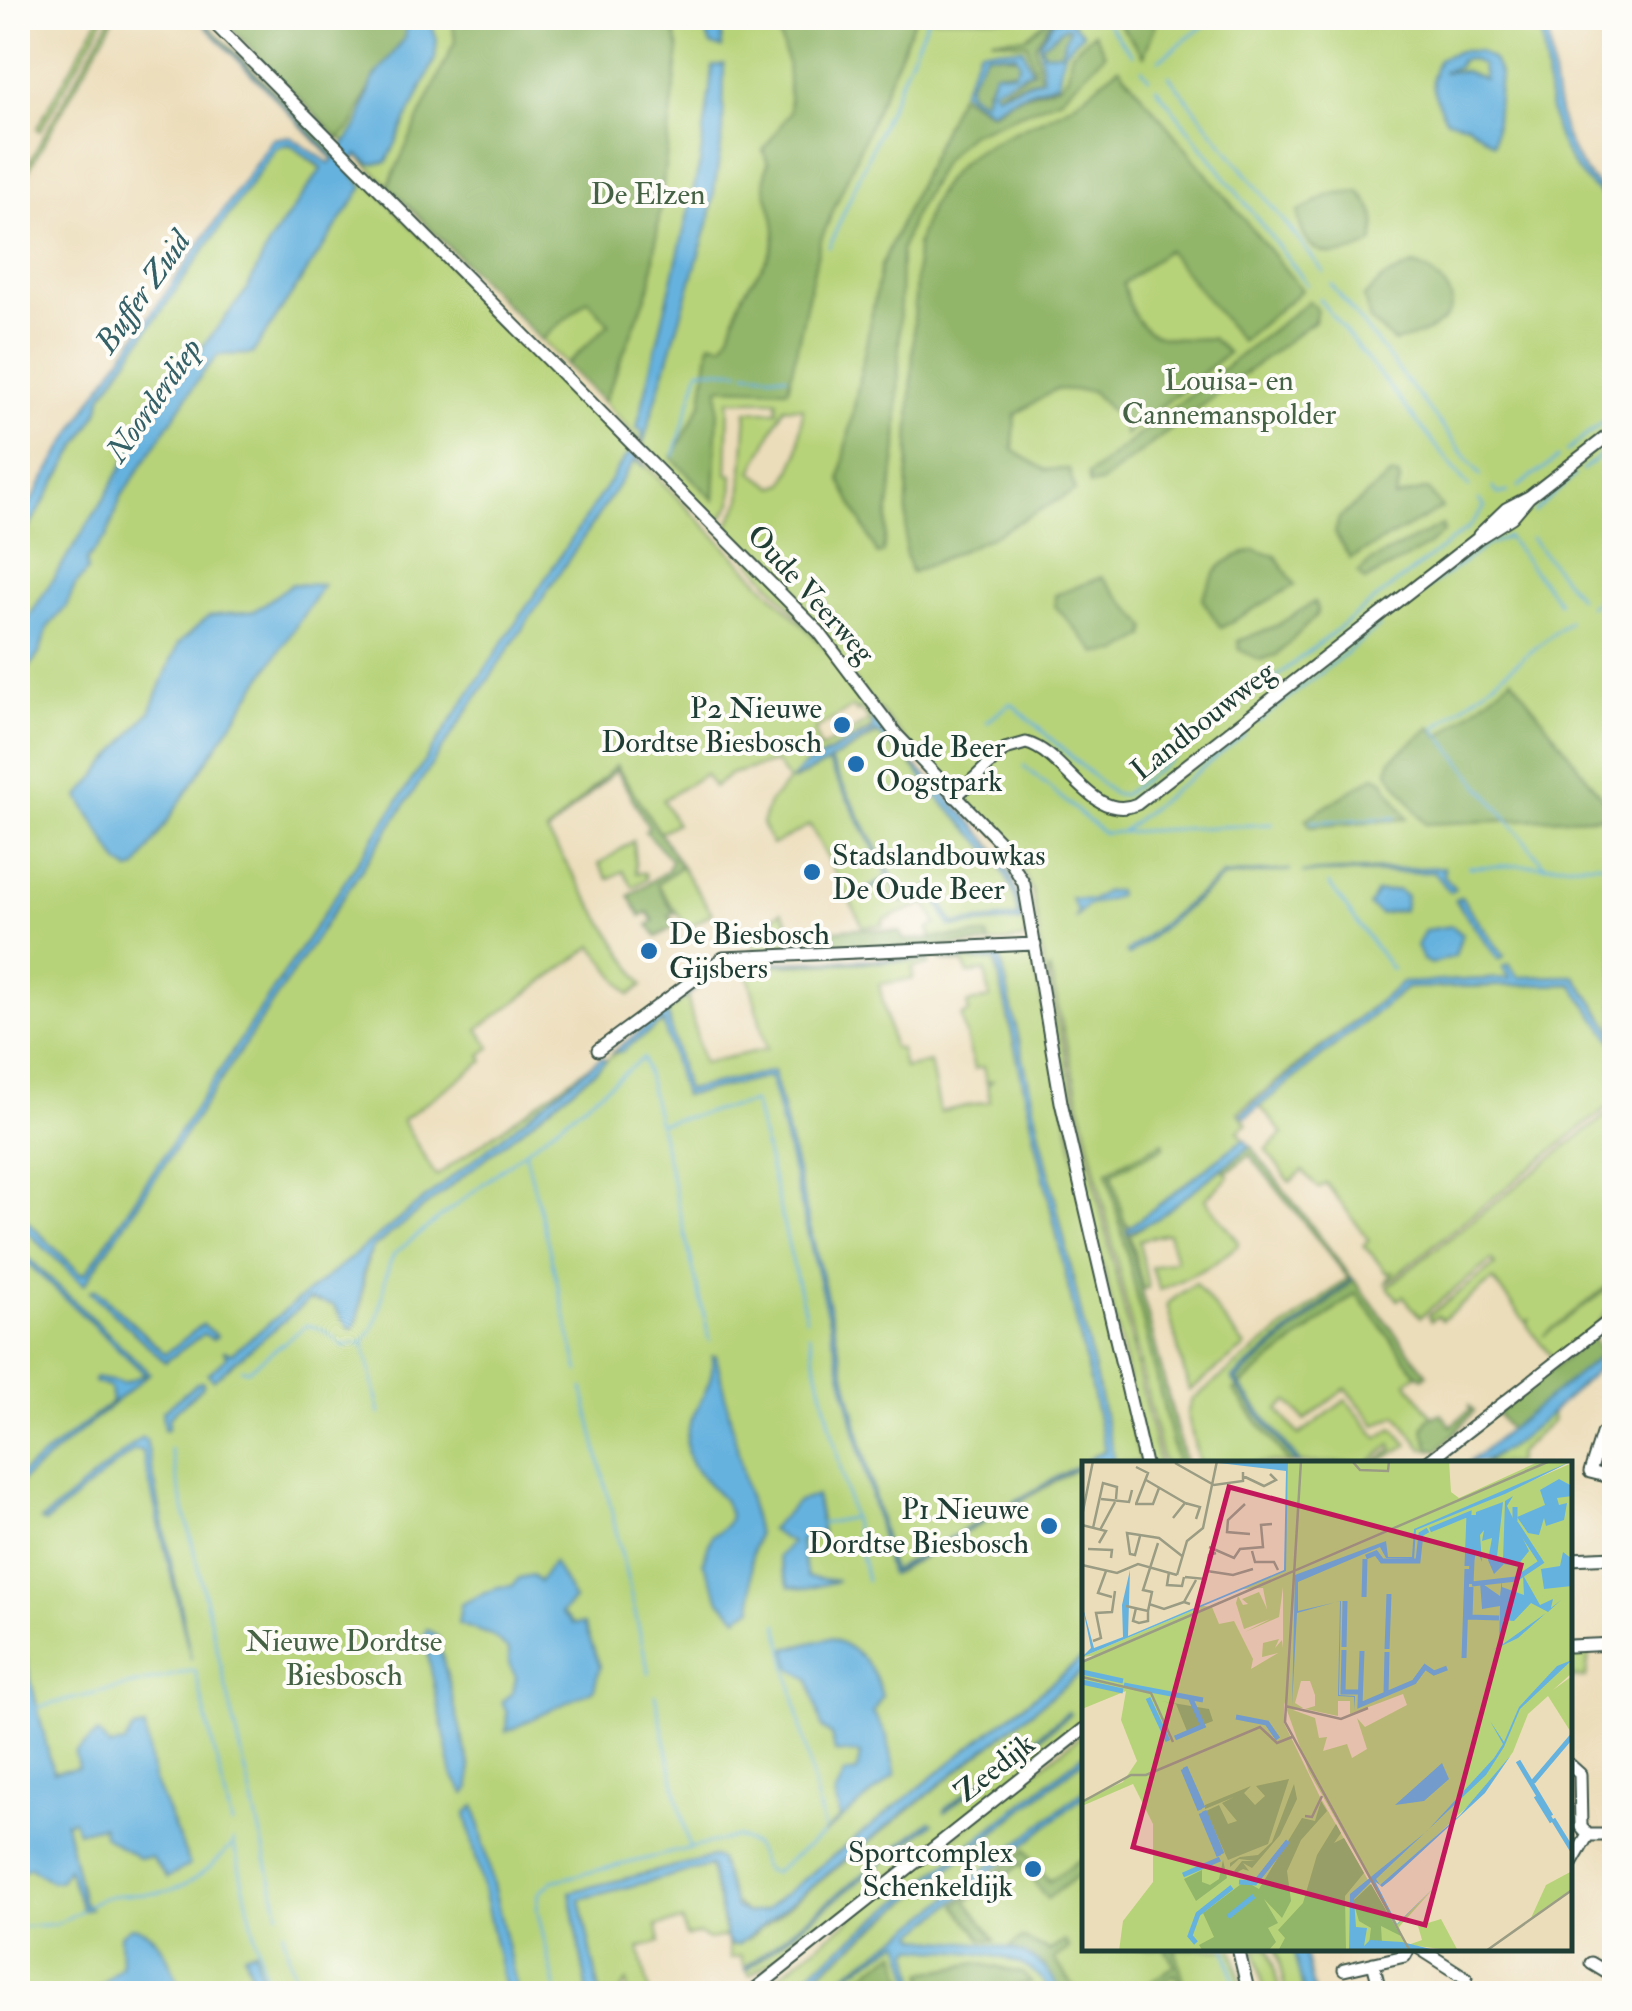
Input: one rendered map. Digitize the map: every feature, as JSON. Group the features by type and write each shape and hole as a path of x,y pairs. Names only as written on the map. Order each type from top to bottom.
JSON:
{"street":[{"name":"Oude Veerweg","path":"209,18 819,632 897,735 1015,862 1027,893 1060,1102 1144,1461"},
{"name":"Landbouwweg","path":"955,796 1004,749 1026,743 1047,753 1107,806 1133,806 1477,538 1506,510 1529,497 1614,431"},
{"path":"598,1050 722,958 1035,944"},
{"path":"1429,1461 1614,1316"},
{"path":"1602,1434 1590,1472 1614,1478"},
{"path":"1572,1559 1614,1557"},
{"path":"1572,1646 1612,1650"},
{"name":"Zeedijk","path":"748,1994 1082,1732"},
{"path":"1572,1767 1580,1774 1581,1826 1588,1835"},
{"path":"1588,1835 1614,1835"},
{"path":"1572,1863 1588,1835"},
{"path":"1239,1951 1248,1994"},
{"path":"1344,1970 1405,1956 1408,1951"},
{"path":"1424,1951 1466,1978"},
{"path":"1591,1962 1614,1977"},
{"path":"1373,1963 1381,1994"}],"green space":[{"path":"99,18 104,18 40,131 37,128"},
{"path":"110,18 114,18 18,189 18,182"},
{"name":"Nieuwe Dordtse Biesbosch","path":"200,18 336,150 833,656 865,702 875,726 803,767 792,782 880,733 995,848 1012,874 1021,921 1029,921 1024,939 990,944 987,935 932,938 929,929 937,924 926,903 883,920 883,925 863,926 810,825 772,845 762,824 769,803 789,781 775,762 731,774 714,787 705,774 663,800 676,823 660,833 616,766 547,833 643,985 630,995 593,946 478,1029 491,1047 481,1055 484,1061 402,1120 436,1176 602,1057 235,1351 309,1300 333,1305 350,1329 355,1327 366,1264 375,1245 687,996 703,1063 767,1049 746,966 929,960 929,965 913,967 913,979 879,984 893,1047 900,1049 904,1068 930,1062 940,1112 990,1101 987,1086 992,1081 986,1082 983,1067 974,1069 961,1016 969,1013 967,1004 990,998 985,971 968,974 963,963 940,960 995,959 1105,1450 892,1571 822,1277 889,1572 893,1574 1082,1466 1082,1659 765,1910 747,1914 732,1901 714,1857 570,1892 588,1993 18,1994 18,545 98,412 102,395 276,148 289,144 323,170 335,157","holes":["853,707 857,712 860,708 869,721 820,749 815,730"]},
{"name":"Louisa- en Cannemanspolder","path":"221,18 1539,18 1549,98 1561,143 1590,185 1614,204 1614,804 1609,808 1512,679 1517,820 1614,816 1614,1033 1575,976 1402,983 1238,1112 1247,1124 1238,1131 1244,1139 1130,1227 1121,1217 1177,1461 1163,1461 1049,968 1048,979 1159,1461 1148,1461 1065,1098 1032,892 1016,855 970,806 967,793 948,783 901,735 725,531 741,501 747,411 777,411 777,400 729,400 727,474 733,475 732,503 722,518 713,519 604,402","holes":["784,407 803,408 798,454 785,483 774,487 752,472"]},
{"path":"221,18 389,18 394,24 406,24 405,38 373,80 353,125 339,139"},
{"name":"De Elzen","path":"452,18 670,18 679,49 651,284 604,402 566,365 609,324 588,300 541,340 388,186 455,41"},
{"path":"774,18 915,18 820,242 788,389 719,387 714,500 672,458 702,402 710,342 723,345 744,292 767,260 774,242 774,221 765,182 768,163 763,151 790,112 787,61"},
{"path":"1049,18 1061,18 1052,19 1035,45 1040,78 998,91 1034,71 1027,44 991,39 1026,37"},
{"path":"1115,18 1158,18 1144,56"},
{"path":"1065,27 1071,27 1061,52 1044,53 1041,45"},
{"path":"1094,32 1105,54 1061,98 969,134 943,161 912,219 901,250 897,448 883,553 878,555 840,480 881,266 959,94 991,113 1013,99 1060,84 1068,75 1071,53"},
{"path":"986,52 1020,57 1019,71 999,71 986,88 984,102 968,92 968,84"},
{"path":"1119,67 1302,290 1241,341 1167,250 1123,284 1136,317 1152,334 1177,339 1212,338 1228,353 1125,435 1122,422 1091,391 1056,389 1015,415 1013,450 1045,470 1069,469 1075,491 987,539 911,573 905,551 917,245 928,214 939,190 967,158 1065,109"},
{"path":"1359,192 1374,216 1373,243 1347,253 1324,253 1314,248 1301,228 1298,212 1329,195"},
{"path":"1413,265 1441,282 1452,305 1430,330 1394,342 1370,320 1364,297 1384,278"},
{"path":"1309,301 1317,310 1314,321 1100,483 1090,485 1088,475"},
{"path":"1398,475 1395,498 1428,489 1442,508 1350,559 1335,533 1339,518 1390,476"},
{"path":"1442,525 1444,531 1417,552 1365,581 1358,573 1371,561"},
{"path":"1255,550 1276,556 1295,585 1221,628 1202,599 1221,566"},
{"path":"1102,577 1147,627 1145,636 1119,652 1097,653 1055,606 1055,595"},
{"path":"1314,602 1318,610 1315,617 1277,655 1260,660 1240,650 1238,641 1276,626"},
{"path":"1512,678 1609,807 1614,804 1614,816 1425,824 1388,771 1391,760 1431,727 1440,737"},
{"path":"616,765 681,866 657,884 674,913 669,915 675,926 657,937 648,925 654,921 648,912 641,916 629,896 668,870 671,860 645,831 649,828 616,770 547,833"},
{"path":"1375,776 1383,780 1407,819 1310,827 1306,819"},
{"path":"633,841 636,873 645,873 646,879 633,887 623,871 608,879 599,864"},
{"path":"681,866 712,913 688,928 657,884"},
{"path":"782,911 805,951 757,952 747,936"},
{"path":"854,928 900,932 904,940 987,935 990,944 839,950 825,939 826,931"},
{"path":"1022,949 1033,960 1140,1461 1114,1461 1000,956 940,957 942,952"},
{"path":"1573,984 1614,1043 1614,1102 1385,1284 1393,1272 1387,1273 1364,1245 1369,1240 1326,1183 1318,1188 1303,1171 1290,1182 1266,1150 1283,1134 1260,1106 1406,988"},
{"path":"1614,1109 1614,1281 1543,1336 1614,1284 1608,1308 1584,1336 1554,1360 1527,1325 1529,1320 1525,1322 1493,1280 1442,1320 1438,1316 1431,1321 1428,1316 1495,1265 1492,1260 1420,1317 1403,1296 1398,1300 1388,1287"},
{"path":"1163,1142 1164,1147 1112,1173 1184,1461 1177,1461 1107,1171"},
{"path":"1250,1146 1353,1279 1250,1155 1226,1172 1223,1168"},
{"path":"1223,1168 1229,1177 1205,1199 1239,1242 1237,1246 1212,1265 1160,1290 1151,1267 1176,1260 1168,1233 1139,1240 1148,1288 1143,1289 1130,1235"},
{"path":"1350,1280 1232,1379 1238,1388 1235,1392 1287,1461 1199,1461 1187,1413 1192,1400"},
{"path":"1354,1280 1427,1374 1423,1378 1356,1293 1240,1386 1236,1380"},
{"path":"1195,1283 1245,1347 1189,1391 1167,1304"},
{"path":"1356,1293 1417,1374 1407,1382 1432,1416 1424,1426 1430,1449 1439,1450 1423,1449 1397,1415 1376,1425 1346,1388 1305,1420 1288,1401 1278,1410 1299,1435 1346,1400 1378,1438 1393,1428 1408,1445 1380,1461 1376,1461 1393,1450 1391,1445 1371,1461 1298,1461 1240,1386"},
{"path":"1591,1337 1604,1353 1510,1431 1497,1413"},
{"path":"1238,1388 1294,1461 1287,1461 1234,1391"},
{"path":"1468,1405 1474,1411 1439,1450 1430,1449 1423,1430 1428,1419 1441,1413 1451,1426 1471,1409"},
{"path":"1551,1411 1553,1420 1518,1453 1516,1461 1488,1461"},
{"path":"1572,1648 1589,1652 1586,1678 1572,1678"},
{"path":"1082,1672 1082,1728 849,1911 750,1975 746,1970 933,1823 930,1821 745,1968 741,1956 730,1958 727,1938 730,1945 748,1939"},
{"path":"1082,1735 1082,1756 784,1993 756,1994"},
{"name":"Sportcomplex Schenkeldijk","path":"1082,1762 1082,1951 1233,1951 1243,1993 793,1994"},
{"path":"1026,1850 1049,1881 1082,1858 1082,1873 1047,1899 1021,1864 967,1901 995,1940 982,1939 956,1905"},
{"path":"710,1866 726,1937 686,1937 682,1921 657,1926 660,1942 639,1948 650,1993 628,1993 627,1982 621,1990 624,1993 600,1993 579,1899"},
{"path":"1022,1938 1049,1951 1065,1941 1069,1948 1054,1959 1079,1993 1059,1993 1044,1965 1008,1949"},
{"path":"1166,1951 1176,1951 1187,1993 1175,1974 1146,1993 1139,1993 1130,1982 1140,1990 1175,1965"},
{"path":"1255,1951 1270,1951 1280,1993 1265,1993"},
{"path":"1276,1951 1294,1951 1304,1993 1286,1993"},
{"path":"896,1952 908,1993 836,1993"},
{"path":"977,1963 1023,1973 1031,1983 967,1993 928,1993 923,1973"}],"water":[{"path":"198,18 335,157 359,124 373,80 405,38 406,18 430,18 437,40 435,59 387,162 371,164 358,155 347,167 363,187 252,354 218,355 202,374 121,497 107,536 87,560 87,571 66,607 48,627 39,654 18,682 18,634 106,496 152,412 246,291 272,239 322,168 289,144 276,148 103,394 98,412 18,545 18,523 93,398 273,139 289,136 329,163 333,159"},
{"path":"699,18 721,18 722,48 711,45"},
{"path":"1539,18 1546,18 1555,94 1567,140 1578,161 1614,199 1614,204 1590,185 1561,144 1549,98"},
{"path":"1068,19 1083,33 1064,52 1058,82 1016,96 990,111 961,91 980,49 1023,48 1031,70 993,89 997,94 1043,78 1039,42 1054,20","holes":["1065,27 1070,28 1061,52 1044,53 1041,45","986,53 1016,54 1020,63 1014,73 995,72 983,101 968,92 968,83"]},
{"path":"1459,51 1478,51 1493,60 1500,74 1494,144 1467,124 1446,119 1436,96 1433,74 1440,58","holes":["1471,59 1482,65 1484,79 1465,71 1442,72 1458,67 1461,60"]},
{"path":"724,64 723,133 710,217 643,444 642,431 637,428 700,163 713,66"},
{"path":"634,453 646,467 635,460 84,1285 18,1223 18,1212 80,1273 86,1273 627,455"},
{"path":"292,584 323,585 136,869 130,871 119,863 79,797 151,710 178,644 209,616 254,611"},
{"path":"873,715 903,758 877,732 830,761 904,898 933,886 954,924 1018,917 1003,871 912,762 997,853 1018,897 1022,921 951,927 932,891 903,902 891,880 858,895 889,876 828,763 790,781 803,767 872,731"},
{"path":"1444,867 1444,875 1455,889 1450,892 1434,872 1302,873"},
{"path":"1291,870 1224,877 1129,955 1126,952 1223,875"},
{"path":"1397,890 1406,896 1404,910 1380,914 1369,906 1377,892"},
{"path":"1105,891 1117,891 1118,896 1087,906 1075,919 1078,912 1071,898 1091,901"},
{"path":"1461,897 1504,956 1499,960 1455,900"},
{"path":"1452,926 1462,934 1455,956 1431,964 1423,960 1417,946 1425,930"},
{"path":"1000,956 1115,1461 1086,1461 1105,1450 996,961 940,959"},
{"path":"929,960 734,964 736,963"},
{"path":"1509,964 1518,977 1575,976 1614,1033 1614,1043 1572,984 1406,988 1246,1117 1241,1114 1402,983 1510,978 1503,967"},
{"path":"726,965 667,1012 686,1090 773,1071 892,1571 1082,1463 890,1575 770,1077 683,1096 663,1022 621,1052 613,1052"},
{"path":"602,1057 606,1061 595,1071 374,1247 365,1265 355,1327 350,1329 333,1305 309,1300 213,1380 208,1374 227,1357 224,1351 232,1353"},
{"path":"1244,1139 1250,1146 1158,1218 1128,1233 1127,1229"},
{"path":"18,1248 150,1373 18,1484 18,1476 112,1402 110,1388 94,1382 95,1378 124,1383 145,1374 18,1254"},
{"path":"1353,1279 1236,1380 1298,1461 1294,1461 1232,1379"},
{"path":"96,1289 165,1354 203,1324 217,1336 213,1339 203,1334 165,1362 90,1291"},
{"path":"1614,1345 1614,1354 1524,1436 1485,1460 1470,1461"},
{"path":"712,1356 716,1356 757,1534 751,1560 753,1607 738,1617 721,1602 703,1562 712,1535 725,1526 729,1517 727,1508 694,1468 687,1444 692,1418 709,1382"},
{"path":"203,1382 203,1386 169,1417 168,1429 164,1430 162,1412"},
{"path":"142,1437 146,1439 191,1659 142,1451 134,1450 45,1523 41,1521"},
{"path":"816,1496 822,1534 800,1541 807,1577 838,1581 806,1589 789,1587 778,1557 791,1543 770,1530 798,1501"},
{"path":"553,1562 574,1600 561,1613 573,1624 584,1624 600,1666 594,1689 506,1732 507,1713 502,1701 513,1692 516,1677 509,1664 509,1650 491,1635 458,1624 461,1604 498,1587 512,1586 519,1578 532,1575 539,1582"},
{"path":"18,1626 53,1772 78,1768 75,1753 98,1733 109,1747 124,1744 133,1730 145,1728 153,1778 190,1865 167,1878 151,1857 138,1858 104,1836 102,1826 77,1832 73,1820 65,1822 83,1902 90,1908 82,1910 68,1868 60,1881 51,1882 30,1867 18,1874 18,1702 25,1703 18,1677"},
{"path":"427,1629 437,1636 470,1768 470,1788 465,1794 453,1776 424,1636"},
{"path":"830,1638 858,1653 875,1675 882,1696 873,1712 887,1736 896,1775 822,1835 840,1818 835,1795 845,1774 857,1772 860,1754 835,1752 831,1735 822,1728 809,1679 791,1668 786,1649"},
{"path":"1082,1659 1082,1672 738,1945 730,1945 727,1938 710,1866 580,1899 600,1993 588,1993 570,1892 714,1857 719,1859 735,1907 747,1914 765,1910"},
{"path":"1070,1714 945,1812 945,1809"},
{"path":"1082,1756 1082,1762 793,1993 784,1993"},
{"path":"1082,1792 1082,1798 915,1934 919,1938 980,1943 1021,1952 1051,1975 1059,1993 1050,1993 1041,1978 1010,1960 914,1947 910,1951 916,1993 901,1941 818,1993 910,1929"},
{"path":"475,1806 518,1993 506,1993 466,1813"},
{"path":"930,1821 933,1823 746,1970 746,1967"},
{"path":"131,1927 150,1934 158,1942 182,1993 93,1993 121,1966 120,1935"},
{"path":"255,1950 265,1993 247,1993 245,1982 252,1978 244,1954"},
{"path":"1294,1951 1304,1951 1314,1993 1304,1993"}],"waterway":[{"path":"829,247 928,18"},
{"path":"1103,18 1133,55"},
{"path":"1159,60 1214,18"},
{"path":"1142,69 1149,78"},
{"path":"1169,76 1324,272"},
{"path":"1156,87 1308,285"},
{"path":"1331,284 1481,476"},
{"path":"1319,299 1469,487"},
{"path":"674,456 700,369 740,371"},
{"path":"746,372 787,376"},
{"path":"1566,452 1614,413"},
{"path":"1582,470 1614,445"},
{"path":"1518,487 1558,458"},
{"path":"1534,512 1575,475"},
{"path":"1493,488 1498,494 1508,492"},
{"path":"1237,707 1468,528 1485,507 1479,500"},
{"path":"1388,617 1487,545 1507,537 1559,602"},
{"path":"1531,538 1579,598"},
{"path":"1589,606 1607,593 1614,603"},
{"path":"1545,866 1435,729 1569,621"},
{"path":"1258,722 1380,626"},
{"path":"987,722 1011,703 1112,793 1123,795 1203,736"},
{"path":"1121,832 1245,734"},
{"path":"1024,766 1103,833 1273,824"},
{"path":"1311,822 1396,818"},
{"path":"1469,867 1614,863"},
{"path":"1329,884 1392,970"},
{"path":"241,1369 248,1370 307,1325 322,1329 345,1346 360,1344 374,1325 394,1254 643,1058 710,1340"},
{"path":"661,1123 754,1102 806,1318"},
{"path":"525,1150 579,1372"},
{"path":"809,1334 867,1580"},
{"path":"364,1342 380,1414"},
{"path":"583,1388 649,1673"},
{"path":"170,1449 279,1913"},
{"path":"821,1524 849,1518"},
{"path":"778,1624 824,1831"},
{"path":"35,1708 195,1670 232,1825"},
{"path":"655,1695 689,1847"},
{"path":"557,1994 537,1909 539,1893 553,1881 737,1837 754,1845 765,1870 774,1872 822,1835"},
{"path":"233,1841 269,1994"},
{"path":"88,1905 114,1896 180,1887 208,1869 231,1846"},
{"path":"18,1927 57,1924 82,1910"},
{"path":"283,1931 298,1994"},
{"path":"1227,1951 1237,1994"}],"place":[{"name":"P2 Nieuwe Dordtse Biesbosch","path":"842,725"},
{"name":"Oude Beer Oogstpark","path":"856,764"},
{"name":"Stadslandbouwkas De Oude Beer","path":"812,872"},
{"name":"De Biesbosch Gijsbers","path":"649,951"},
{"name":"P1 Nieuwe Dordtse Biesbosch","path":"1049,1526"},
{"name":"Sportcomplex Schenkeldijk","path":"1033,1869"}],"water label":[{"name":"Buffer Zuid","path":"143,292"},
{"name":"Noorderdiep","path":"154,400"}]}
